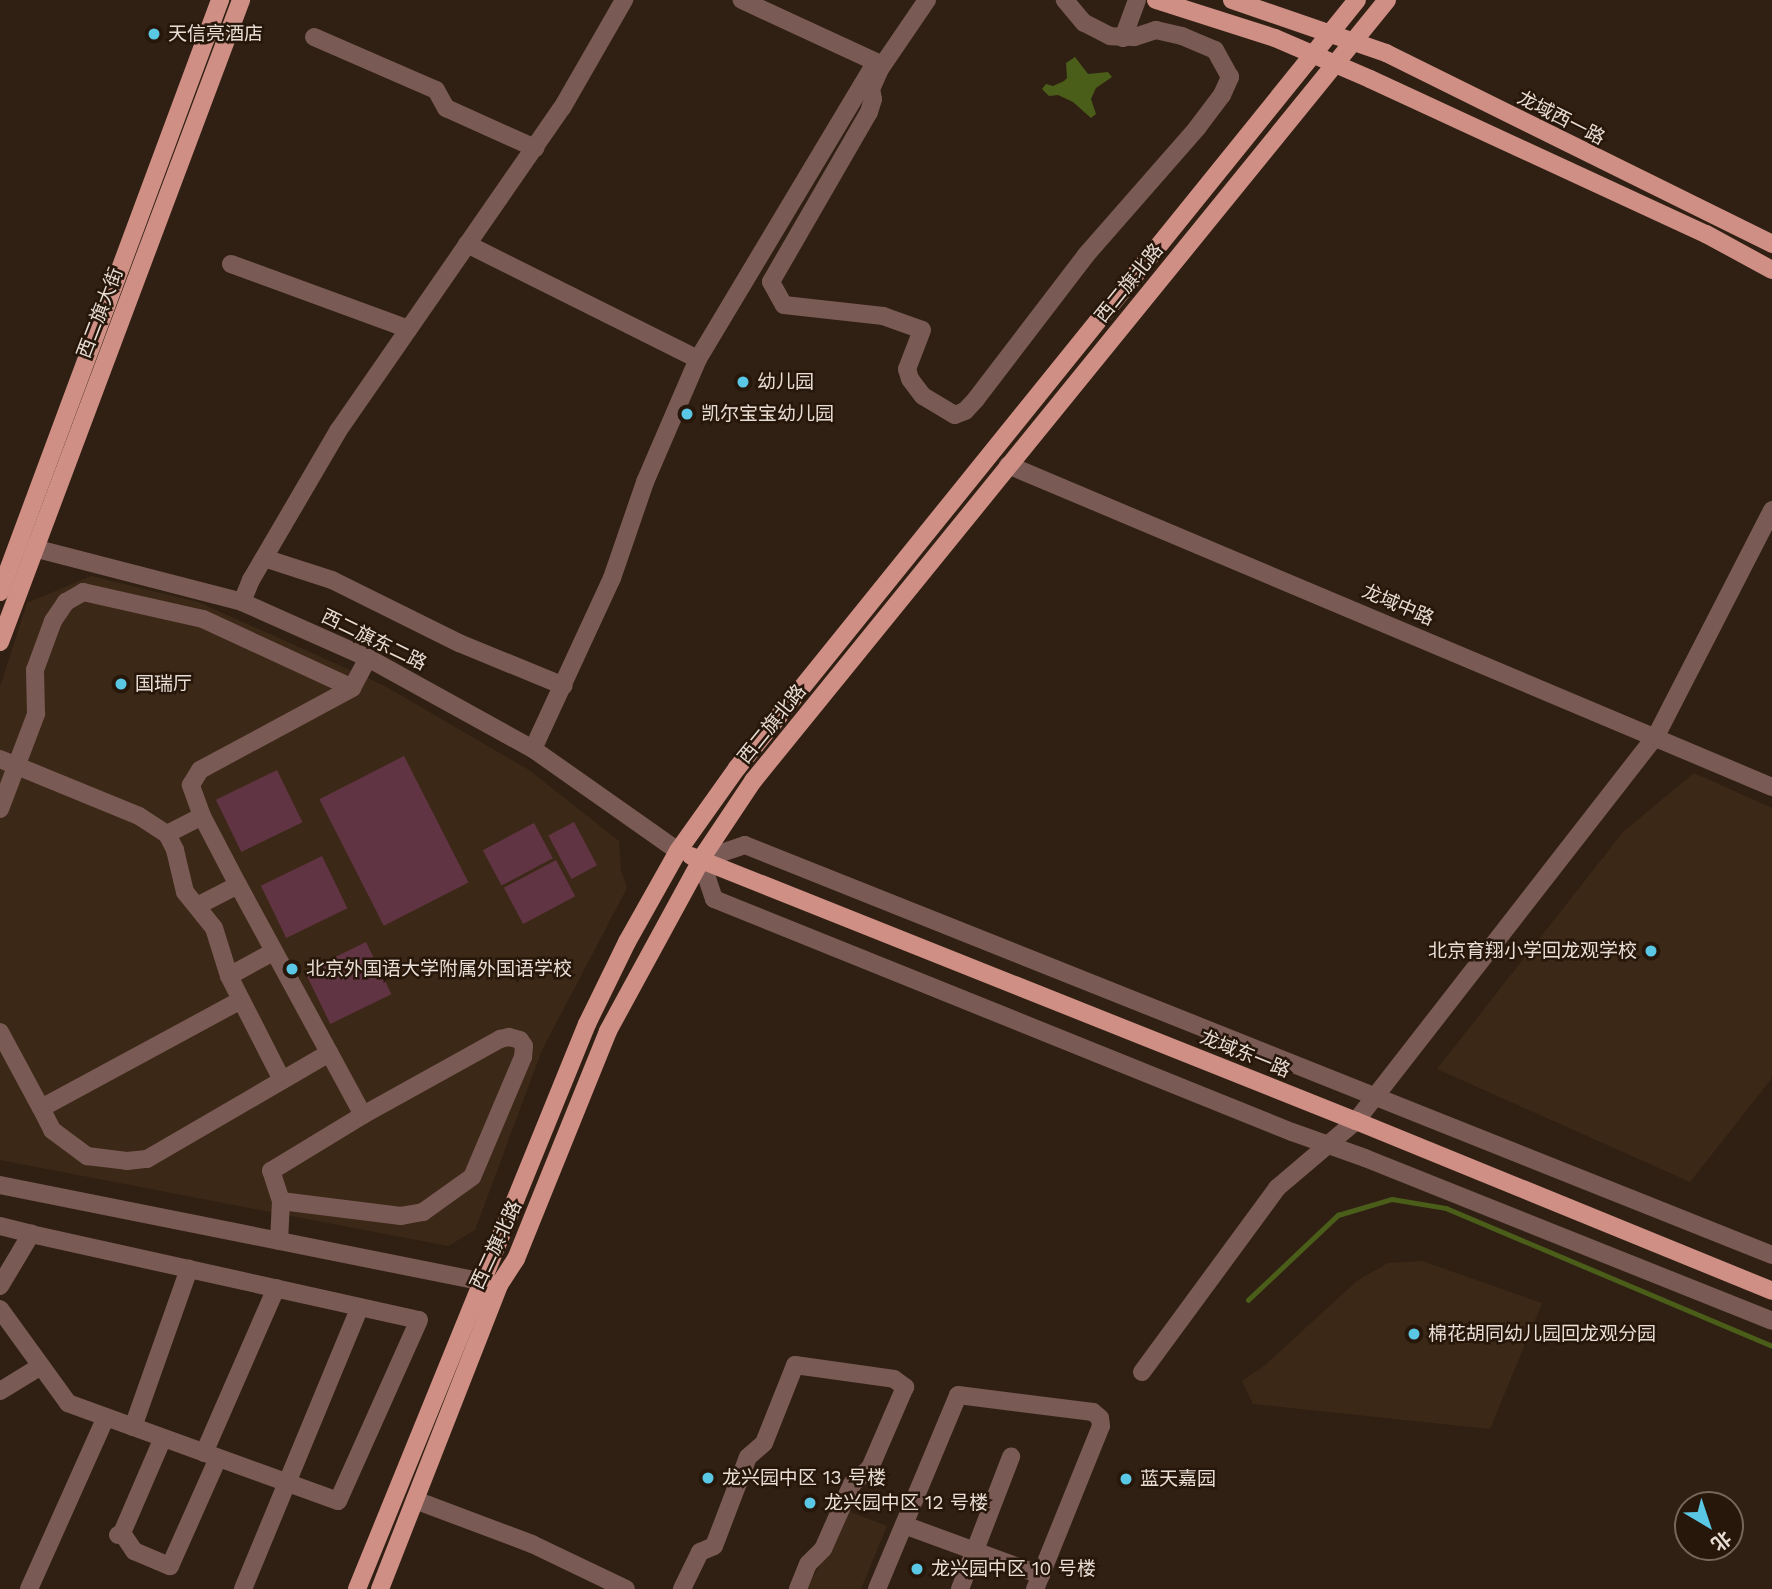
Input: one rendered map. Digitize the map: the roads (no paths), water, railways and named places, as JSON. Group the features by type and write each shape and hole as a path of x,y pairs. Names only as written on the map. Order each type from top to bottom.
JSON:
{"main road":[{"name":"西二旗大街","path":"0,642 25,546 220,0"},
{"name":"西二旗大街","path":"0,592 25,546 241,0"},
{"path":"1156,0 1224,20 1313,55 1706,234 1772,270"},
{"name":"龙域西一路","path":"1233,0 1354,40 1476,95 1513,119 1772,244"},
{"name":"西二旗北路","path":"357,1589 587,1024 627,942 678,851 737,768 1357,0"},
{"name":"西二旗北路","path":"380,1589 499,1285 516,1259 608,1031 701,860 752,781 1387,0"},
{"name":"龙域东一路","path":"678,851 1356,1121 1772,1291"}],"street":[{"path":"242,602 264,558 338,431 562,108 624,0"},
{"path":"533,749 612,578 649,472 698,359 876,62 742,0"},
{"path":"927,0 880,69 871,89 873,99 869,112 771,282 784,305 883,316 922,330 907,369 910,379 923,396 955,415 965,411 976,399 1086,255 1189,137 1222,95 1230,78 1215,50 1182,36 1156,30 1123,38 1097,32 1084,23 1065,0"},
{"path":"1123,38 1137,0"},
{"path":"314,37 436,90 446,108 535,148"},
{"path":"467,244 698,359"},
{"path":"231,264 409,329"},
{"name":"龙域中路","path":"1008,465 1772,787"},
{"path":"1142,1373 1277,1188 1356,1121 1656,736 1772,510"},
{"name":"西二旗东二路","path":"25,546 242,602 368,658 533,749 678,851"},
{"path":"264,558 331,580 459,643 564,686"},
{"path":"0,809 8,762 37,714 35,670 53,621 66,602 83,592 203,619 352,688"},
{"path":"363,1115 238,886 202,816 191,788 197,773 352,688 368,658"},
{"path":"8,762 139,816 167,834 174,845 183,887 217,933 229,976 282,1080"},
{"path":"167,834 202,816"},
{"path":"1772,1255 745,845 701,860 714,899 1292,1132 1364,1158 1772,1321"},
{"path":"197,906 238,886"},
{"path":"229,976 273,952"},
{"path":"41,1108 241,1000"},
{"path":"0,1032 52,1130 87,1156 127,1161 146,1159 328,1053"},
{"path":"279,1241 281,1201 271,1171 363,1115 500,1039 509,1037 520,1040 524,1046 523,1057 472,1177 423,1212 401,1216 281,1201"},
{"path":"0,1185 499,1285"},
{"path":"0,1226 419,1320 338,1501 68,1403 0,1309"},
{"path":"0,1286 31,1234"},
{"path":"133,1427 189,1269"},
{"path":"163,1438 120,1534 134,1551 170,1566 276,1288"},
{"path":"243,1589 360,1307"},
{"path":"682,1589 700,1552 714,1546 748,1457 764,1443 795,1365 894,1379 905,1387 870,1468 852,1484 823,1549 808,1564 798,1589"},
{"path":"0,1391 41,1366"},
{"path":"877,1589 958,1395 1093,1412 1100,1418 1101,1426 1038,1582 975,1550 904,1525"},
{"path":"29,1589 106,1417"},
{"path":"960,1589 1011,1457"},
{"path":"415,1500 532,1544 606,1585 626,1589"}],"waterway":[{"path":"1248,1300 1338,1215 1392,1199 1446,1208 1772,1346"}],"place":[{"name":"天信亮酒店","path":"154,34"},
{"name":"幼儿园","path":"743,382"},
{"name":"凯尔宝宝幼儿园","path":"687,414"},
{"name":"国瑞厅","path":"121,684"},
{"name":"北京育翔小学回龙观学校","path":"1651,951"},
{"name":"北京外国语大学附属外国语学校","path":"292,969"},
{"name":"棉花胡同幼儿园回龙观分园","path":"1414,1334"},
{"name":"龙兴园中区 13 号楼","path":"708,1478"},
{"name":"蓝天嘉园","path":"1126,1479"},
{"name":"龙兴园中区 12 号楼","path":"810,1503"},
{"name":"龙兴园中区 10 号楼","path":"917,1569"}]}
